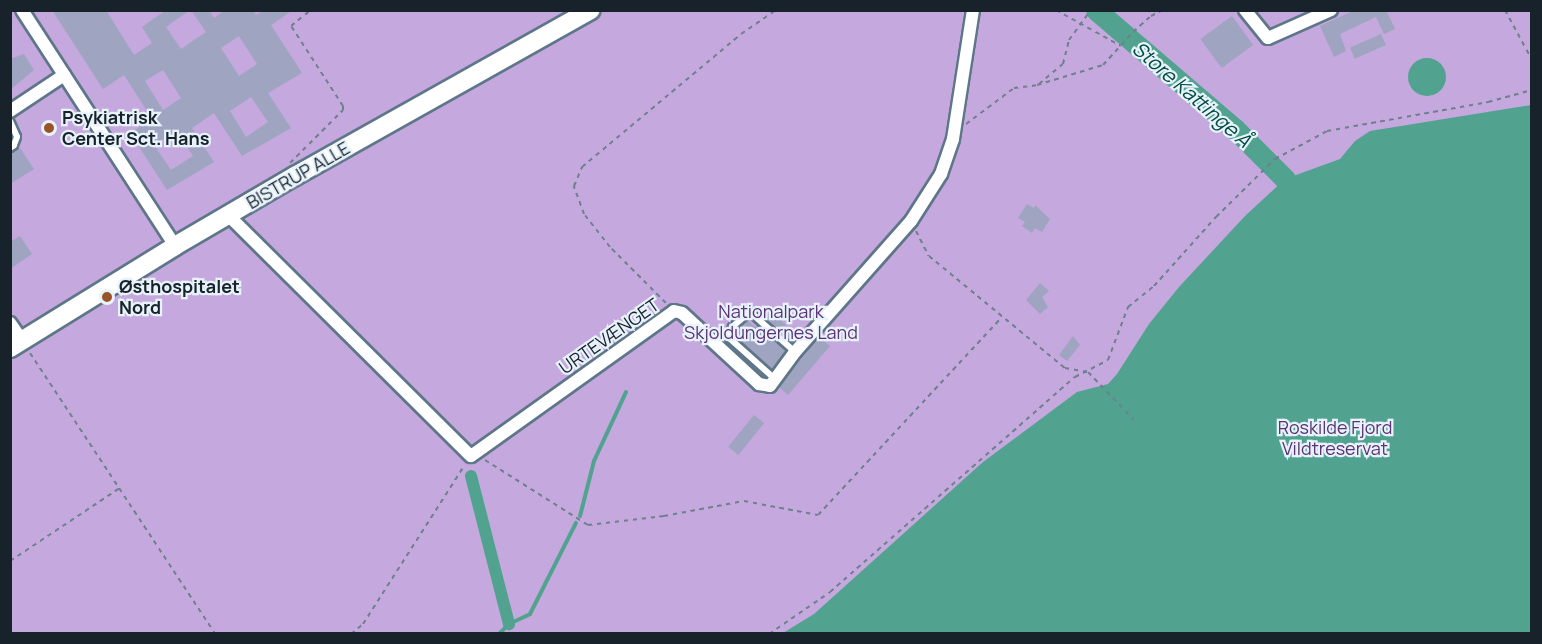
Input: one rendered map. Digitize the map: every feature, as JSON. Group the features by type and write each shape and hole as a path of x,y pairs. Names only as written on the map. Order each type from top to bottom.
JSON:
{"street":[{"path":"22,10 175,246"},
{"name":"BISTRUP ALLE","path":"16,344 175,246 295,176 591,10"},
{"path":"775,379 795,352 911,221 941,174 953,139 974,10"},
{"path":"1245,10 1268,38 1330,10"},
{"path":"10,111 64,75"},
{"path":"228,215 471,456"},
{"name":"URTEVÆNGET","path":"471,456 674,311 682,313 759,384 770,386 775,379"},
{"path":"10,323 16,344"}],"lane":[{"path":"10,121 17,137 10,148"},
{"path":"775,379 728,337 732,327 750,312 795,352"}],"path":[{"path":"295,176 289,162 341,116 343,110 343,106 291,26 311,10"},
{"path":"674,311 610,247 584,214 574,186 582,167 741,34 776,10"},
{"path":"1056,10 1121,46"},
{"path":"957,125 968,124 1014,88 1037,85 1103,65 1133,32 1151,16 1163,10"},
{"path":"1505,10 1532,60"},
{"path":"1037,85 1063,64 1069,40 1079,23 1090,12"},
{"path":"770,633 830,592 1075,377 1108,360 1128,307 1154,286 1216,217 1275,159 1327,131 1488,102 1532,90"},
{"path":"911,221 929,256 1065,368 1088,372 1134,420"},
{"path":"351,633 363,624 471,456 490,461 588,525 664,516 744,501 818,515 1002,318"},
{"path":"16,344 120,488 215,633"},
{"path":"10,561 120,488"}],"green space":[{"name":"Nationalpark Skjoldungernes Land","path":"10,11 1531,11 1531,633 10,633"}],"shaded area":[{"path":"1427,58 1441,63 1446,77 1441,91 1427,96 1413,91 1408,77 1413,63"},
{"name":"Roskilde Fjord Vildtreservat","path":"1531,105 1531,633 783,633 814,614 983,462 1077,392 1108,384 1149,324 1179,287 1245,216 1285,179 1340,159 1355,141 1370,131"}],"building":[{"path":"52,10 106,10 134,55 152,43 142,27 166,10 190,10 166,27 181,49 206,32 191,10 209,10 214,18 225,10 253,10 256,15 264,10 293,10 271,25 302,73 268,93 291,128 242,156 214,113 192,128 214,162 167,190 130,133 152,119 124,75 103,89","holes":["239,36 257,64 239,76 221,48","163,70 181,98 163,110 145,81","251,97 268,122 246,137 230,111","176,130 193,156 171,170 154,145"]},
{"path":"1355,10 1390,10 1387,12 1395,29 1384,34 1376,17 1340,34 1346,51 1334,57 1320,26"},
{"path":"1232,16 1253,45 1222,68 1200,39"},
{"path":"1381,34 1386,45 1355,59 1350,48"},
{"path":"24,54 34,70 10,90 10,59"},
{"path":"20,148 34,169 10,184 10,154"},
{"path":"1027,204 1034,208 1035,205 1050,219 1042,232 1035,228 1032,233 1022,226 1025,222 1018,218"},
{"path":"20,236 32,254 10,269 10,242"},
{"path":"1040,283 1049,291 1042,297 1048,307 1040,314 1026,300"},
{"path":"771,311 798,336 791,344 764,318"},
{"path":"748,321 755,327 757,325 786,351 772,369 735,336"},
{"path":"1073,336 1080,345 1067,361 1059,355"},
{"path":"819,337 830,346 788,395 779,387"},
{"path":"754,415 764,423 738,455 728,447"}],"waterway":[{"name":"Store Kattinge Å","path":"1096,10 1235,129 1285,179"},
{"path":"580,516 594,461 626,392"},
{"path":"471,476 509,624"},
{"path":"499,634 509,624 530,614 576,523"}],"place":[{"name":"Psykiatrisk Center Sct. Hans","path":"49,128"},
{"name":"Østhospitalet Nord","path":"107,297"}]}
